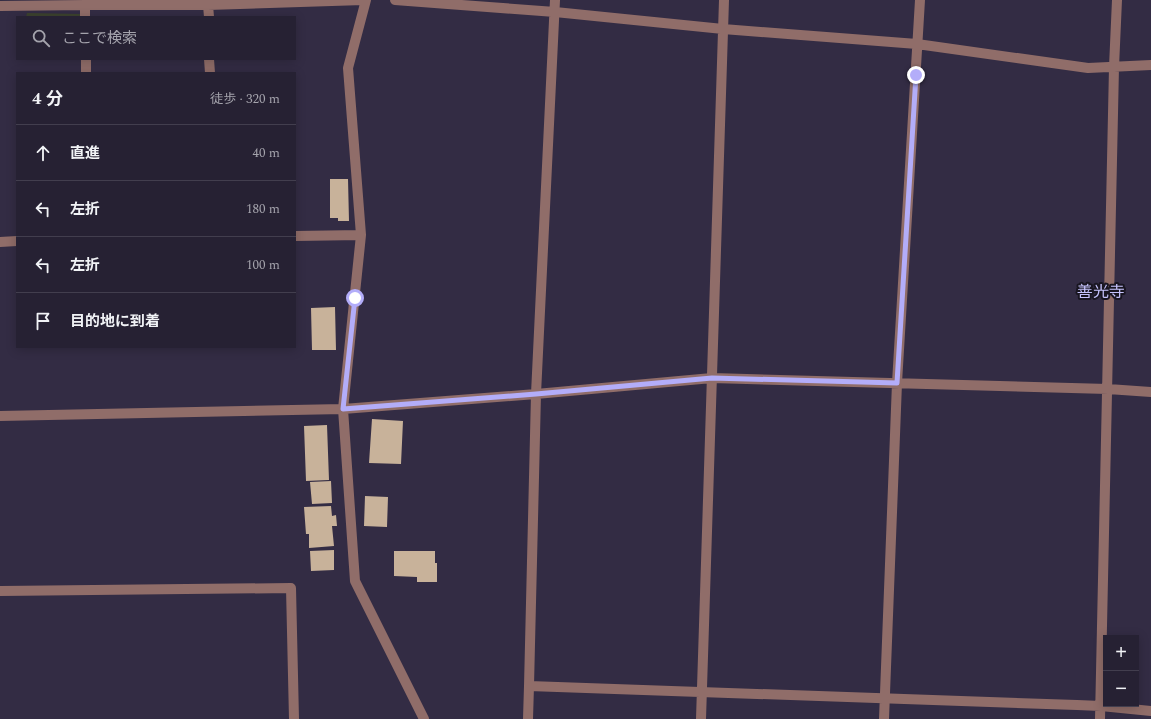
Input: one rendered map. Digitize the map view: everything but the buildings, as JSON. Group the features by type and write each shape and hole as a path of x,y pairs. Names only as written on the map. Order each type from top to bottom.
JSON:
{"street":[{"path":"0,6 208,5 363,0"},
{"path":"366,0 348,68 361,235 343,409 355,581 424,719"},
{"path":"394,0 555,12 917,44 1088,68 1151,65"},
{"path":"528,719 536,394 555,0"},
{"path":"701,719 724,0"},
{"path":"884,719 897,383 920,0"},
{"path":"1100,719 1114,67 1117,0"},
{"path":"85,5 85,16"},
{"path":"208,5 209,16"},
{"path":"86,60 86,72"},
{"path":"209,60 210,72"},
{"path":"296,236 361,235"},
{"path":"0,242 16,241"},
{"path":"0,416 343,409 536,394 712,378 1108,389 1151,392"},
{"path":"0,591 291,588 294,719"},
{"path":"529,686 1101,706 1151,711"}],"green space":[{"path":"27,13 81,14 81,16 26,16"}],"district":[{"name":"善光寺","path":"1101,291"}],"route":[{"path":"355,298 343,409 536,394 712,378 897,383 916,75"}]}
